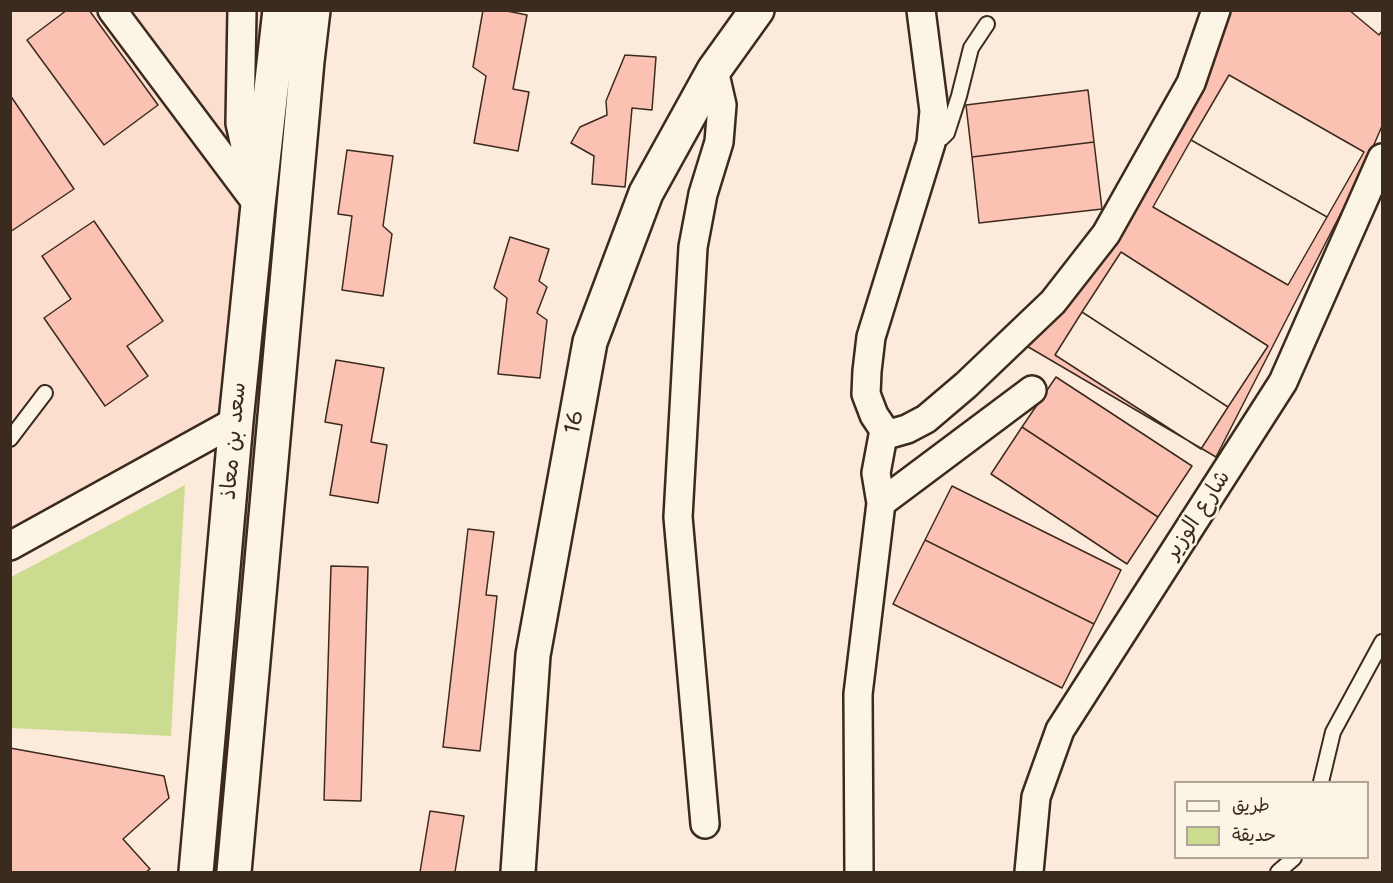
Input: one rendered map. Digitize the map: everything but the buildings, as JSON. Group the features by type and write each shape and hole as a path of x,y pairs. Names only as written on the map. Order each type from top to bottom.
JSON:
{"main road":[{"name":"سعد بن معاذ","path":"196,873 236,421 280,10"},
{"name":"سعد بن معاذ","path":"234,873 313,10"},
{"path":"307,62 330,10"},
{"name":"16","path":"518,873 533,655 590,342 646,193 714,70 757,10"}],"street":[{"path":"112,10 258,205"},
{"path":"242,10 240,123 258,205"},
{"path":"921,10 934,111 931,143 871,337 866,394 874,415 884,430 893,433 926,419 966,385 1053,302 1106,234 1191,83 1216,10"},
{"path":"705,824 678,517 693,246 703,194 719,142 722,105 714,70"},
{"name":"شارع الوزير","path":"1029,873 1036,797 1060,730 1283,381 1383,158"},
{"path":"881,503 1032,390"},
{"path":"10,546 236,421"},
{"path":"859,873 858,694 881,503 876,473 884,430"}],"lane":[{"path":"931,143 947,133 971,48 987,24"},
{"path":"10,439 45,393"},
{"path":"1321,781 1333,732 1383,642"},
{"path":"1278,873 1292,859"}],"shaded area":[{"path":"11,11 266,11 228,418 11,535"}],"green space":[{"path":"185,485 171,736 11,728 11,577"}]}
